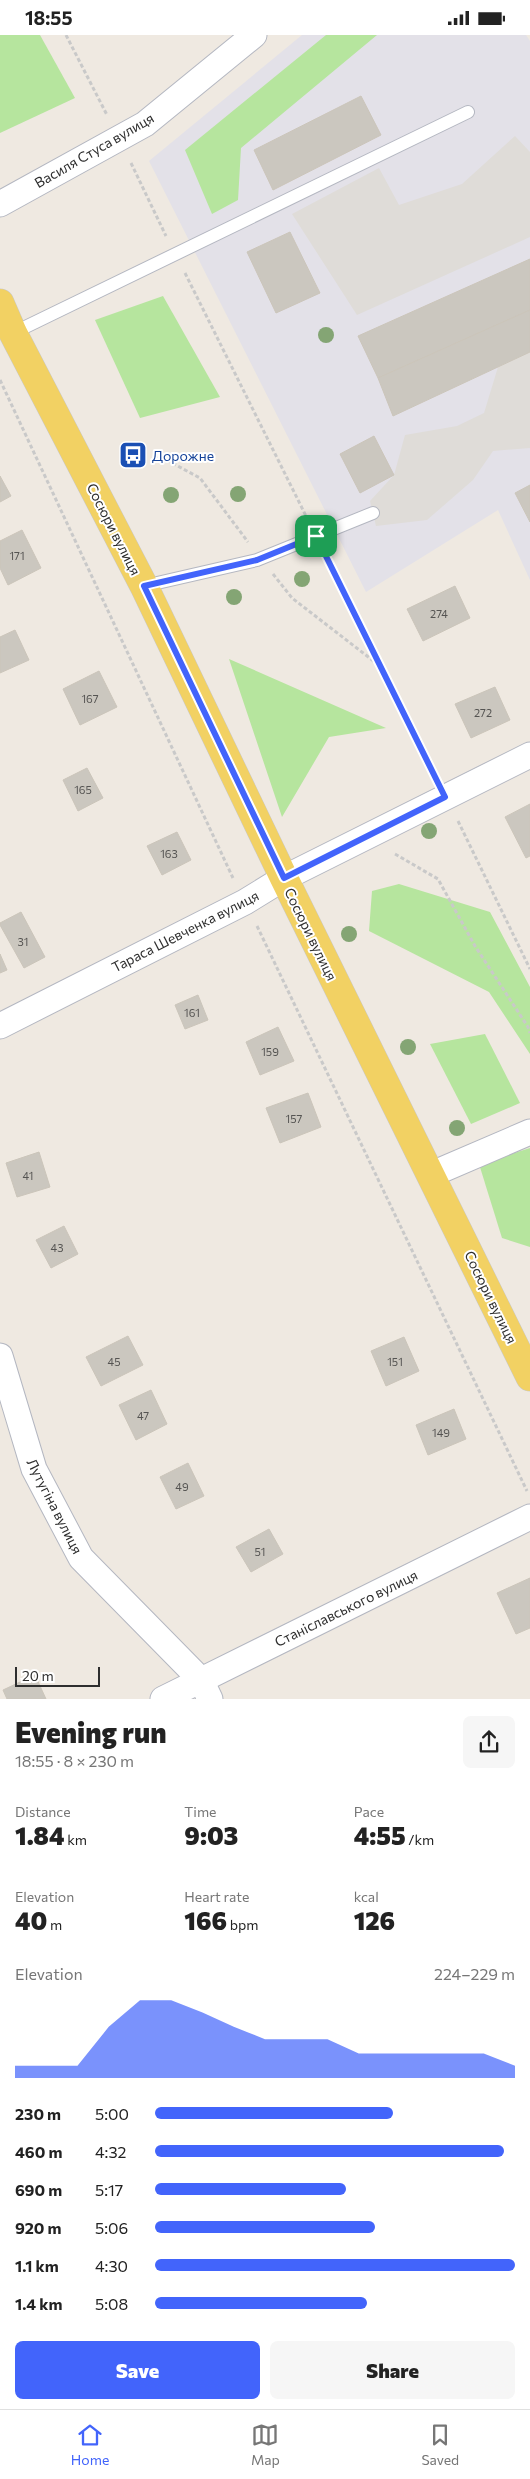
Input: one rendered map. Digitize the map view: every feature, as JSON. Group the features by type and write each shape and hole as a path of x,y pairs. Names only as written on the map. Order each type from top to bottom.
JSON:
{"main road":[{"name":"Сосюри вулиця","path":"0,303 13,333 144,586 284,878 530,1377"}],"street":[{"name":"Василя Стуса вулиця","path":"0,204 145,124 254,35"},
{"name":"Тараса Шевченка вулиця","path":"0,1026 245,902 284,878 530,755"},
{"path":"430,1175 530,1133"},
{"name":"Лутугіна вулиця","path":"0,1356 34,1469 81,1558 205,1690"},
{"name":"Станіславського вулиця","path":"163,1699 205,1690 530,1517"}],"lane":[{"path":"13,333 468,112"},
{"path":"144,586 257,560 373,513"}],"path":[{"path":"66,35 530,969"},
{"path":"0,380 245,902 530,1497"},
{"path":"363,838 438,879 475,946 528,1027 530,1033"}],"shaded area":[{"path":"302,35 526,35 530,41 530,580 498,510 366,592 149,161"},
{"path":"515,136 530,152 530,237 357,315 292,214 379,168 399,205 462,184"},
{"path":"530,352 530,448 493,451 473,480 427,520 376,526 370,501 394,475 405,435 457,426 484,413 498,367"}],"green space":[{"path":"0,35 40,35 75,98 0,133"},
{"path":"326,35 377,35 241,148 238,200 212,214 185,150"},
{"path":"163,296 220,397 140,418 95,320"},
{"path":"229,659 386,728 329,737 282,817"},
{"path":"399,884 490,912 530,987 530,1054 489,992 369,931 372,891"},
{"path":"485,1034 520,1103 471,1124 430,1044"},
{"path":"530,1148 530,1247 502,1238 479,1164"}],"building":[{"path":"361,96 381,135 273,190 254,150"},
{"path":"290,232 320,293 276,313 247,252"},
{"path":"530,259 530,310 378,378 358,336"},
{"path":"530,310 530,352 393,416 378,378"},
{"path":"374,436 394,475 360,493 340,454"},
{"path":"0,476 11,496 0,502"},
{"path":"530,485 530,522 515,493"},
{"path":"22,530 41,568 8,585 0,568 0,541"},
{"path":"455,586 470,618 423,641 407,609"},
{"path":"15,630 29,660 0,673 0,637"},
{"path":"99,671 117,707 80,725 63,689"},
{"path":"495,687 510,720 471,738 455,704"},
{"path":"87,768 103,798 78,811 63,780"},
{"path":"530,804 530,856 526,858 505,817"},
{"path":"177,832 191,860 162,875 147,846"},
{"path":"21,912 45,957 24,968 0,925 0,923"},
{"path":"0,954 7,970 0,973"},
{"path":"198,995 208,1020 185,1029 175,1005"},
{"path":"278,1027 294,1061 260,1075 246,1042"},
{"path":"308,1093 321,1127 280,1143 266,1108"},
{"path":"39,1152 50,1187 17,1197 6,1163"},
{"path":"64,1226 78,1254 51,1268 36,1240"},
{"path":"128,1336 143,1365 101,1386 86,1357"},
{"path":"404,1337 419,1371 386,1386 371,1351"},
{"path":"151,1390 167,1424 136,1440 119,1405"},
{"path":"454,1409 466,1439 428,1455 416,1425"},
{"path":"188,1463 204,1496 176,1509 160,1477"},
{"path":"269,1529 283,1554 251,1572 236,1547"},
{"path":"530,1578 530,1628 516,1634 497,1593"},
{"path":"35,1675 46,1699 7,1699 3,1690"}],"place":[{"name":"Дорожне","path":"133,455"}],"route":[{"path":"316,536 445,797 284,878 144,586 257,560 316,536"}]}
